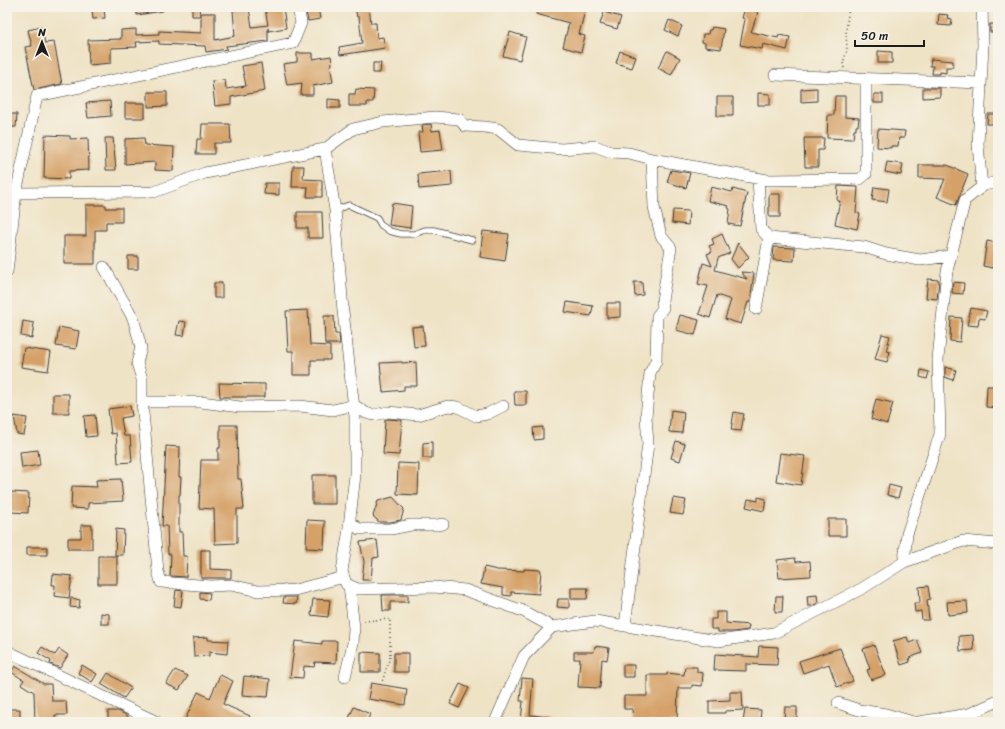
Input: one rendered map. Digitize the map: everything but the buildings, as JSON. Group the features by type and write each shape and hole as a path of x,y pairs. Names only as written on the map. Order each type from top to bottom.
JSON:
{"street":[{"path":"7,272 16,193 37,96 293,43 301,23 298,7"},
{"path":"982,7 983,45 978,145 982,187"},
{"path":"775,76 981,83"},
{"path":"16,193 154,192 205,173 325,149 353,129 383,122 435,117 459,119 465,126 498,129 518,145 562,149 595,146 611,152 629,153 652,159 767,180 860,179 866,174 866,79"},
{"path":"325,149 335,210 343,311 354,405 355,475 350,522 342,571 347,581 354,622 353,643 345,677"},
{"path":"625,626 648,444 646,417 650,372 656,361 657,316 663,308 662,300 671,248 661,236 654,207 652,159"},
{"path":"758,179 761,229 769,238 864,247 886,254 920,260 950,256"},
{"path":"904,562 907,534 940,434 938,358 947,271 950,256 965,200 984,185 998,182"},
{"path":"756,309 769,238"},
{"path":"104,267 111,277 116,290 132,318 141,348 137,362 142,379 142,402 158,571 161,582 211,586 230,585 258,591 296,590 347,581 358,589 434,587 465,590 523,611 552,627 595,621 718,642 774,633 863,588 904,562 963,541 998,544"},
{"path":"142,402 201,402 240,407 300,406 334,410 354,405 366,413 374,415 388,412 418,415 448,406 458,407 476,416 487,414 503,406"},
{"path":"350,522 359,529 391,529 411,525 443,524"},
{"path":"495,722 524,656 552,627"},
{"path":"7,651 150,721"},
{"path":"919,722 969,714 998,700"},
{"path":"838,703 859,710 886,714 913,722"}],"lane":[{"path":"335,210 349,206 377,218 381,225 389,231 401,234 414,234 425,230 434,230 472,240"}],"path":[{"path":"846,78 843,63 847,50 846,30 849,7"},
{"path":"354,622 390,619 390,657 382,682"}]}
